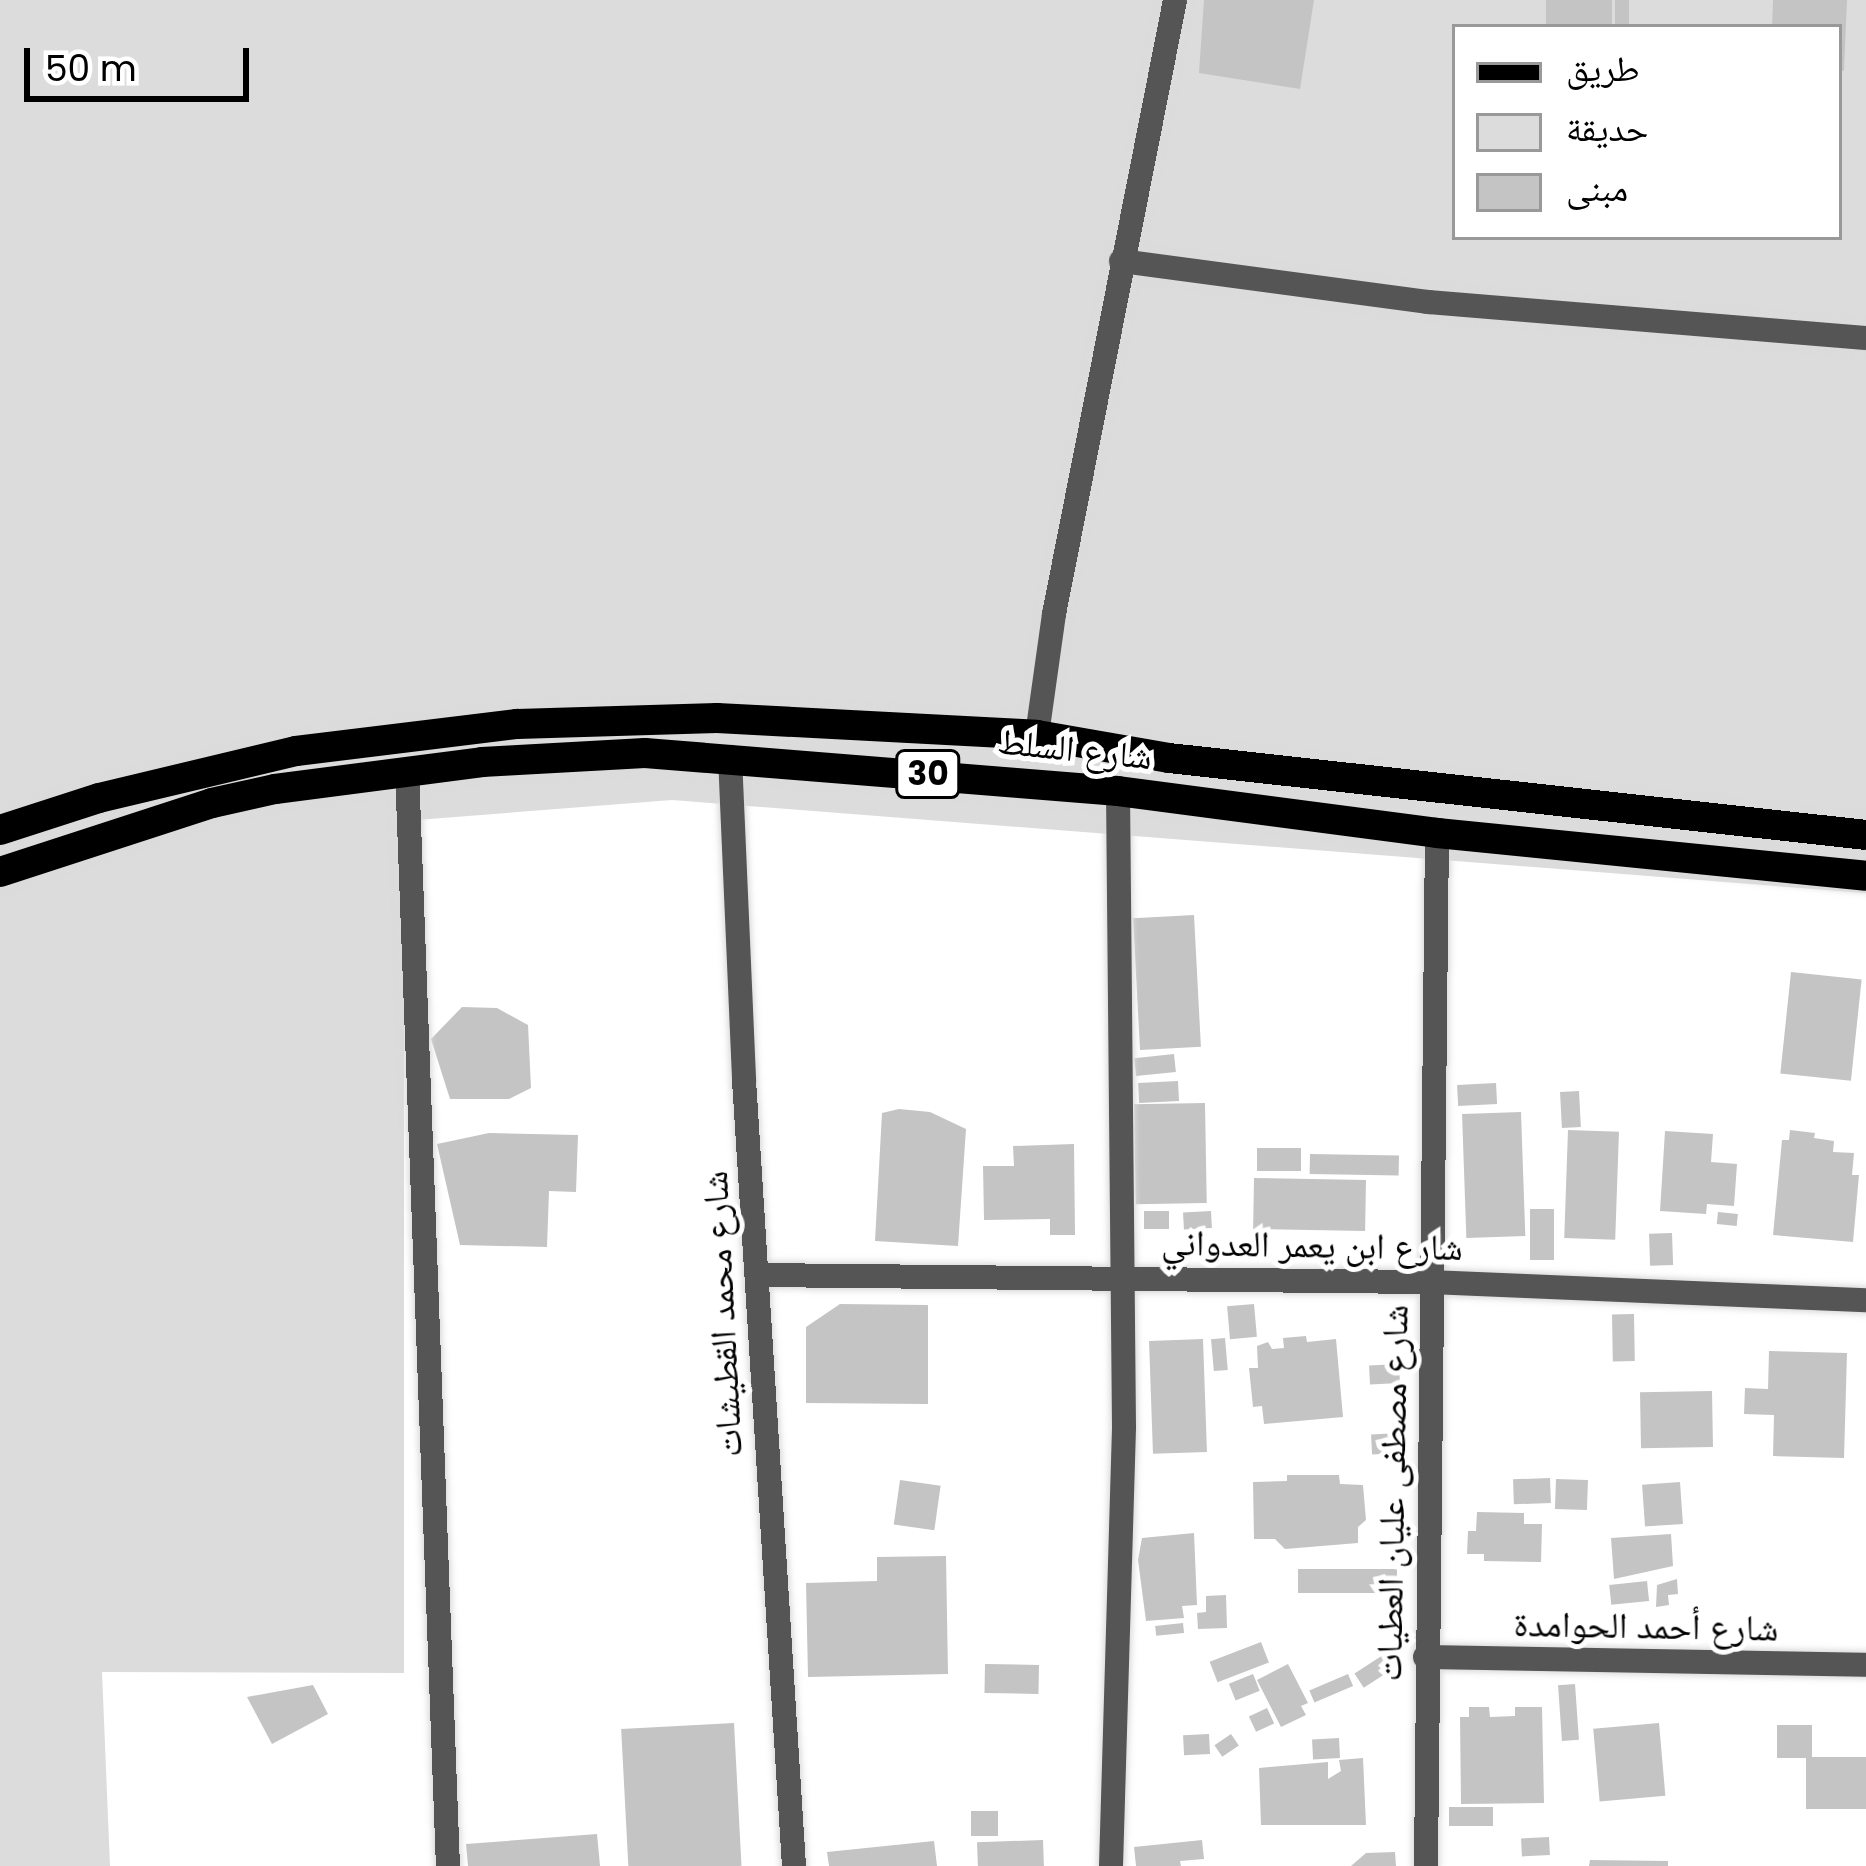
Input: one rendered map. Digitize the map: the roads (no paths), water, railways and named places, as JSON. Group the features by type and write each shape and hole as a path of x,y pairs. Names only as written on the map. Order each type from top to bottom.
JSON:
{"main road":[{"name":"شارع السلط","path":"0,830 99,798 277,755 455,729 717,718 1037,735 1169,758 1866,835"},
{"name":"شارع السلط","path":"0,872 212,803 407,770 585,754 730,757 1118,791 1437,833 1866,876"}],"street":[{"path":"1037,735 1054,614 1175,0"},
{"path":"1121,261 1428,302 1866,338"},
{"name":"شارع محمد القطيشات","path":"730,757 794,1866"},
{"path":"407,770 448,1866"},
{"path":"1111,1866 1123,1569 1118,791"},
{"name":"شارع مصطفى عليان العطيات","path":"1426,1866 1437,833"},
{"name":"شارع ابن يعمر العدواني","path":"757,1275 1430,1282 1866,1300"},
{"name":"شارع أحمد الحوامدة","path":"1425,1658 1866,1665"}]}
